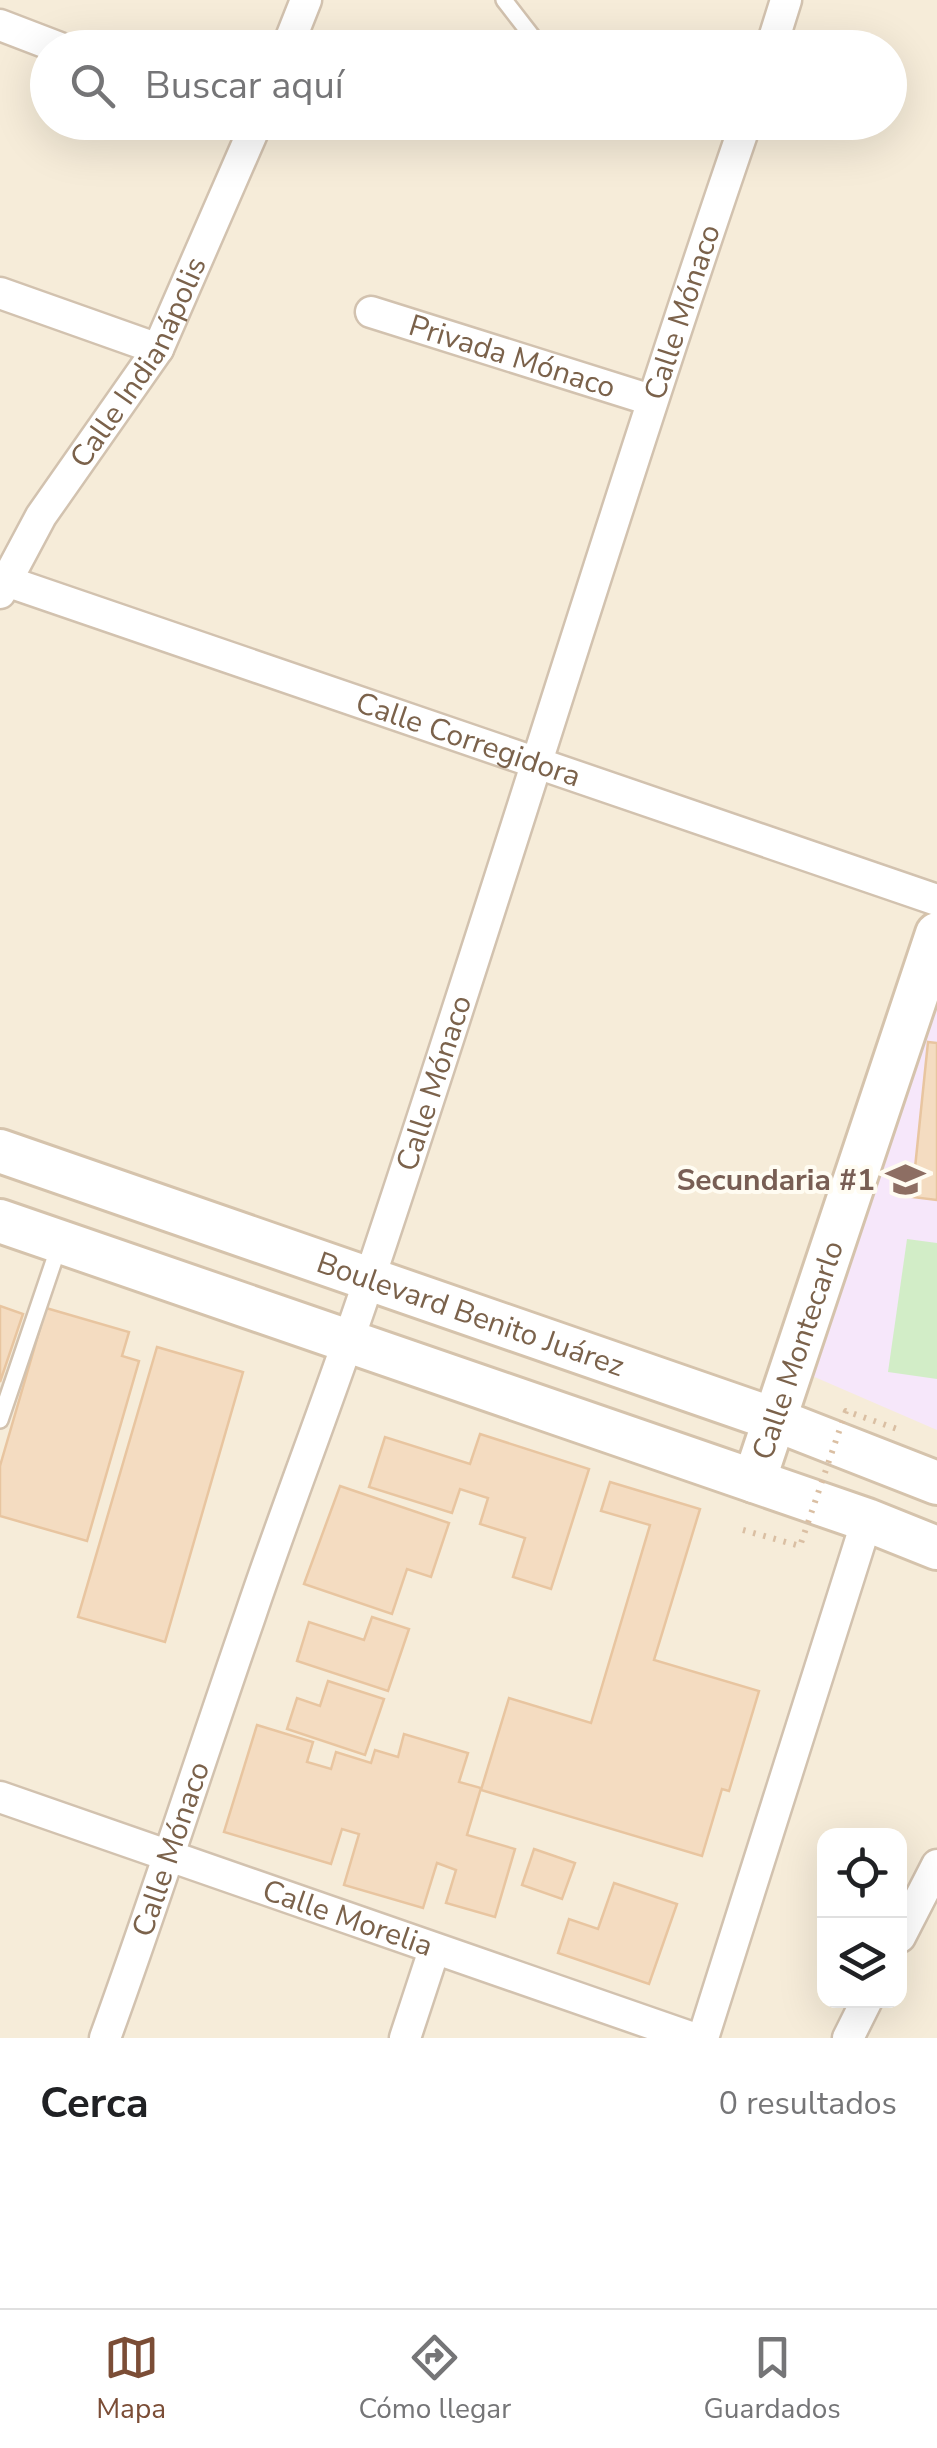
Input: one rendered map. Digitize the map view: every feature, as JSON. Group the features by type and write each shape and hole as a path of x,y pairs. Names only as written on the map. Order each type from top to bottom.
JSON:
{"main road":[{"name":"Calle Montecarlo","path":"754,1480 937,934"},
{"name":"Boulevard Benito Juárez","path":"0,1151 776,1420 937,1483"},
{"path":"0,1221 754,1480 937,1548"}],"street":[{"path":"294,30 306,0"},
{"path":"777,30 786,0"},
{"path":"0,25 30,36"},
{"name":"Calle Indianápolis","path":"1,584 41,516 158,349 249,140"},
{"name":"Calle Mónaco","path":"104,2038 171,1859 345,1342 370,1279 538,764 651,400 740,140"},
{"path":"0,293 158,349"},
{"name":"Privada Mónaco","path":"371,312 651,400"},
{"name":"Calle Corregidora","path":"1,584 937,900"},
{"path":"703,2038 867,1520"},
{"name":"Calle Morelia","path":"0,1797 693,2038"},
{"path":"907,1923 937,1865"},
{"path":"405,2038 434,1950"},
{"path":"848,2038 863,2008"}],"lane":[{"path":"504,0 527,30"},
{"path":"0,1420 60,1242"}],"path":[{"path":"743,1530 800,1546 846,1411 897,1429"}],"shaded area":[{"path":"0,0 937,0 937,2038 0,2038"},
{"name":"Secundaria #1","path":"937,984 937,1430 810,1375"}],"green space":[{"path":"907,1239 937,1243 937,1379 888,1372"}],"building":[{"path":"928,1042 937,1043 937,1200 912,1197"},
{"path":"0,1306 23,1314 0,1382"},
{"path":"46,1308 129,1332 122,1356 139,1361 87,1541 0,1516 0,1466"},
{"path":"157,1347 243,1372 165,1642 78,1617"},
{"path":"480,1434 589,1469 551,1589 513,1577 525,1538 480,1524 488,1498 460,1489 452,1513 369,1487 385,1437 470,1464"},
{"path":"610,1482 700,1509 654,1660 759,1691 729,1791 722,1789 702,1856 481,1790 509,1698 591,1723 650,1525 601,1511"},
{"path":"340,1486 449,1523 431,1577 407,1569 392,1614 304,1584"},
{"path":"372,1617 409,1629 388,1691 297,1661 309,1622 364,1640"},
{"path":"328,1681 384,1699 365,1755 287,1729 297,1698 320,1706"},
{"path":"257,1725 313,1742 307,1762 331,1769 336,1752 371,1763 375,1750 398,1757 404,1734 468,1753 459,1782 481,1788 467,1835 515,1849 495,1917 446,1903 456,1870 437,1863 423,1908 344,1885 359,1834 342,1829 331,1864 224,1832"},
{"path":"534,1849 575,1863 562,1899 522,1885"},
{"path":"614,1883 677,1904 649,1984 558,1953 569,1919 598,1929"}],"place":[{"name":"Secundaria #1","path":"905,1180"}]}
